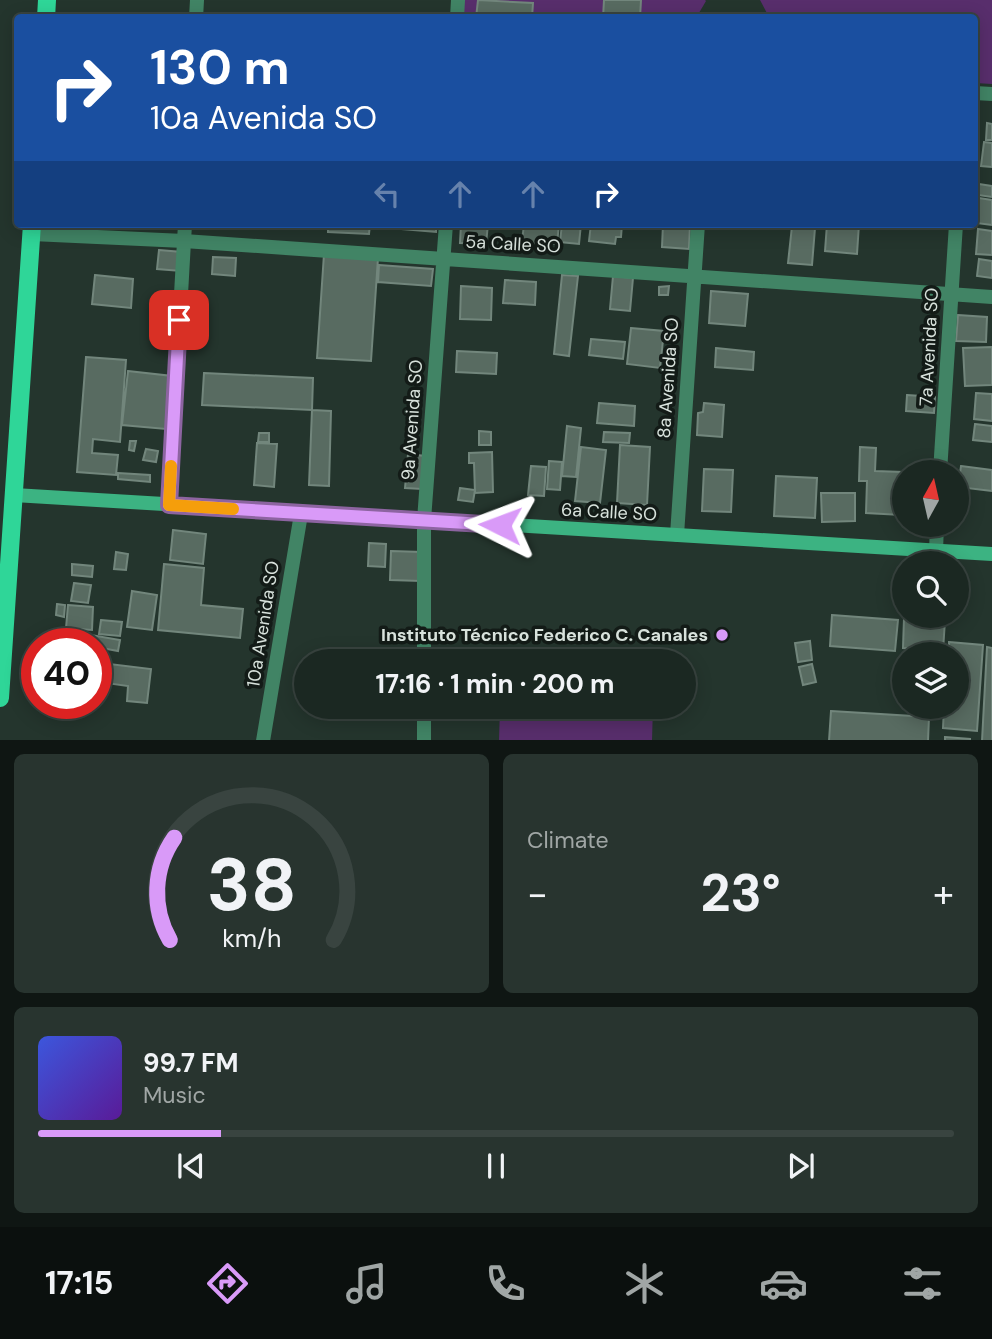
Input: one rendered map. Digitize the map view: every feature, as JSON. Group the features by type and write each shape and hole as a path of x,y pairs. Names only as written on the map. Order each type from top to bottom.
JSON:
{"main road":[{"path":"0,698 7,494 32,229"}],"street":[{"path":"169,505 185,228"},
{"name":"9a Avenida SO","path":"424,649 424,520 446,228"},
{"name":"8a Avenida SO","path":"677,535 698,228"},
{"name":"7a Avenida SO","path":"941,460 956,228"},
{"name":"5a Calle SO","path":"32,229 992,296"},
{"name":"6a Calle SO","path":"7,494 936,551"},
{"name":"10a Avenida SO","path":"264,740 301,514"},
{"path":"936,551 937,537"},
{"name":"6a Calle SO","path":"969,553 992,554"},
{"path":"424,719 424,740"}],"shaded area":[{"path":"461,0 706,1 698,14 450,13"},
{"path":"760,0 992,0 992,84 978,83 978,14 767,14"},
{"path":"500,719 653,719 652,740 499,740"}],"building":[{"path":"478,0 533,3 532,14 476,14"},
{"path":"604,0 641,0 640,14 603,14"},
{"path":"987,123 992,124 992,140 986,140"},
{"path":"984,142 992,143 992,167 981,166"},
{"path":"979,184 992,186 992,197 978,195"},
{"path":"979,198 992,200 992,225 978,223"},
{"path":"328,228 370,228 369,234 328,232"},
{"path":"436,228 436,232 402,229"},
{"path":"461,228 488,228 486,244 460,243"},
{"path":"524,228 559,228 557,244 522,242"},
{"path":"562,228 581,228 579,244 560,242"},
{"path":"591,228 622,228 621,237 616,237 615,244 589,241"},
{"path":"663,228 690,228 689,249 662,247"},
{"path":"792,228 815,228 812,265 788,263"},
{"path":"827,228 859,228 857,254 825,251"},
{"path":"978,229 992,231 992,255 976,254"},
{"path":"159,250 182,252 181,271 157,269"},
{"path":"324,254 378,258 371,361 317,358"},
{"path":"213,257 236,258 235,276 212,274"},
{"path":"979,259 992,261 992,278 977,276"},
{"path":"379,265 433,269 431,286 378,282"},
{"path":"95,275 133,279 131,308 92,304"},
{"path":"562,275 578,276 569,356 554,354"},
{"path":"613,276 633,278 630,311 610,309"},
{"path":"505,280 536,282 535,305 503,303"},
{"path":"461,286 492,288 491,320 460,319"},
{"path":"669,286 668,295 659,295 659,287"},
{"path":"711,291 748,294 745,326 709,323"},
{"path":"958,315 987,317 986,342 956,341"},
{"path":"631,328 664,331 660,368 627,364"},
{"path":"591,339 625,342 623,359 589,355"},
{"path":"992,347 992,385 965,386 963,348"},
{"path":"716,348 754,352 753,370 715,367"},
{"path":"457,351 497,353 496,374 456,372"},
{"path":"86,357 126,360 120,442 93,439 92,453 118,455 116,475 77,472"},
{"path":"128,371 172,376 166,429 122,425"},
{"path":"204,373 313,378 312,410 202,405"},
{"path":"976,393 992,394 992,421 974,419"},
{"path":"907,395 935,397 934,413 906,411"},
{"path":"599,403 635,406 634,426 597,423"},
{"path":"704,403 724,405 722,437 697,435 698,413 703,412"},
{"path":"312,410 331,411 329,486 309,485"},
{"path":"975,424 992,426 992,442 973,440"},
{"path":"567,426 581,428 576,477 562,476"},
{"path":"479,431 491,432 491,445 479,445"},
{"path":"604,432 630,433 629,443 603,442"},
{"path":"259,433 269,433 269,442 258,442"},
{"path":"130,441 136,441 134,451 129,450"},
{"path":"257,443 277,444 274,487 254,485"},
{"path":"620,445 650,447 647,505 617,503"},
{"path":"581,447 606,450 600,503 575,501"},
{"path":"860,447 876,448 875,471 892,472 892,514 866,513 867,481 859,481"},
{"path":"146,449 158,451 156,462 143,460"},
{"path":"492,452 493,492 475,493 474,463 469,463 469,453"},
{"path":"408,454 425,456 422,489 405,488"},
{"path":"549,461 562,462 560,490 547,489"},
{"path":"531,466 546,467 544,496 528,495"},
{"path":"970,467 992,470 992,491 970,488"},
{"path":"704,469 733,470 731,512 702,511"},
{"path":"118,473 150,475 150,482 118,479"},
{"path":"776,476 817,478 815,518 774,516"},
{"path":"460,488 475,490 473,502 458,500"},
{"path":"821,493 855,493 855,521 822,522"},
{"path":"173,530 206,534 203,564 170,560"},
{"path":"369,543 386,544 385,567 368,566"},
{"path":"391,551 422,552 421,581 390,580"},
{"path":"116,552 128,554 126,570 114,569"},
{"path":"72,564 93,566 92,577 72,575"},
{"path":"164,564 204,568 201,605 243,609 240,638 158,630"},
{"path":"74,583 91,585 88,603 71,601"},
{"path":"132,591 157,595 152,630 127,627"},
{"path":"57,604 65,605 64,617 56,615"},
{"path":"68,605 93,607 92,628 66,628"},
{"path":"832,615 892,620 892,628 897,628 892,651 830,646"},
{"path":"101,620 122,622 120,636 112,635 112,628 100,628"},
{"path":"904,628 944,628 944,642 903,642"},
{"path":"112,639 120,640 118,651 112,650"},
{"path":"810,641 812,660 798,662 795,643"},
{"path":"969,644 983,645 977,731 943,728 943,719 969,719"},
{"path":"987,647 992,648 992,740 982,740"},
{"path":"112,664 151,669 147,703 127,701 128,686 112,684"},
{"path":"812,664 816,682 803,685 799,667"},
{"path":"831,711 892,715 892,719 929,719 928,740 829,740"},
{"path":"945,737 970,739 970,740 945,740"}],"slow traffic":[{"path":"171,466 169,505 233,509"}],"place":[{"name":"Instituto Técnico Federico C. Canales","path":"722,635"}],"route":[{"path":"179,320 169,505 500,525"}]}
